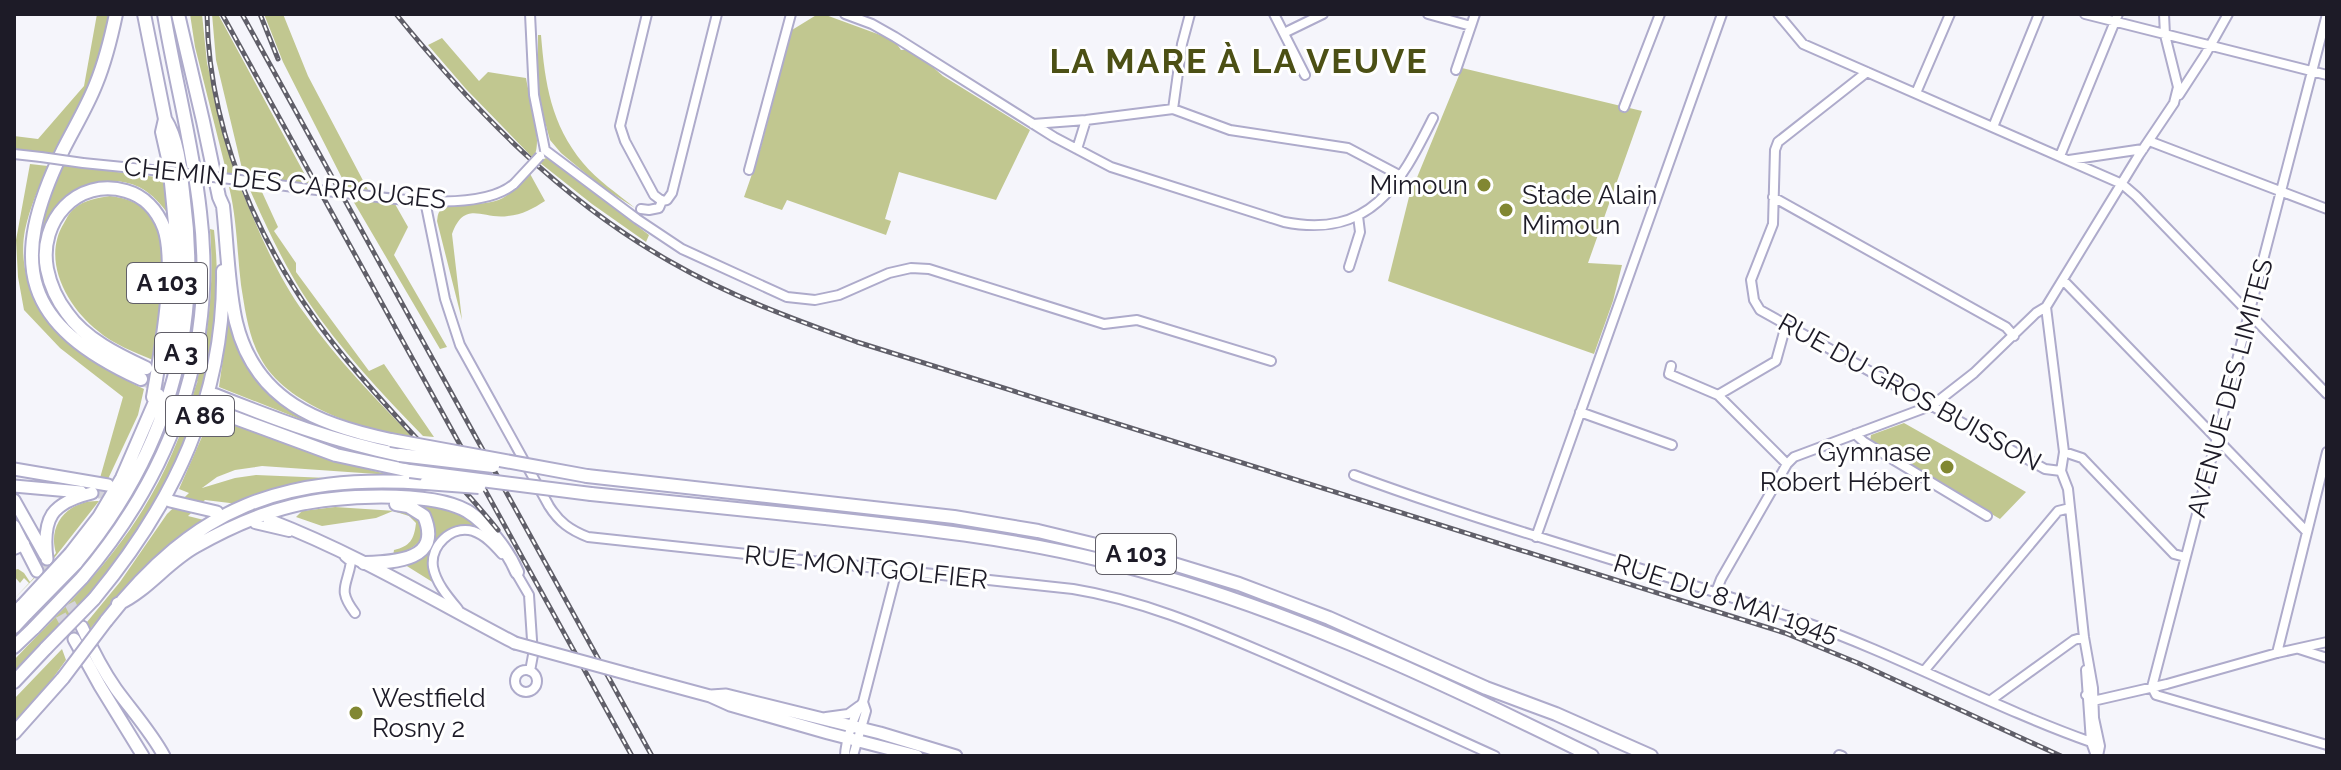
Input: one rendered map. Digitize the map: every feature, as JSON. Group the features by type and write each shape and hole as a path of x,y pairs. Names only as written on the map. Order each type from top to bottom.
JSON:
{"highway":[{"name":"A 103","path":"116,14 96,83 39,207 32,238 32,267 41,298 67,334 92,354 144,374 88,334 68,315 54,293 47,268 46,245 52,221 67,203 83,192 117,188 134,193 148,203 165,230 167,247 167,282 155,401"},
{"name":"A 3","path":"14,627 22,611 113,515 138,474 169,401 184,339 189,275 188,228 176,152 171,128 165,119 144,14"},
{"name":"A 3","path":"14,647 82,578 120,530 154,474 178,417 198,340 203,277 201,214 164,14"},
{"name":"A 86","path":"14,682 94,599 122,566 152,520 176,478 200,418 217,354 223,307 223,260 216,206 219,197 178,14"},
{"name":"A 86","path":"73,558 122,478 158,394 170,346 177,279 175,212 162,132 165,119"},
{"path":"219,197 223,206 235,319 249,358 260,376 279,394 312,416 357,433 587,476"},
{"name":"A 103","path":"215,395 340,441 400,455 954,517 1038,531 1167,562 1239,584 1329,618 1486,688 1556,714 1651,756"},
{"name":"A 103","path":"211,409 336,455 410,471 591,494 958,533 1098,559 1228,597 1322,632 1470,697 1592,756"},
{"path":"14,733 63,678 118,604 150,569 179,543 218,518 253,502 285,492 339,484 394,481 591,494"},
{"path":"118,604 134,596 182,555 230,529 292,506 341,500 413,498 451,505 468,512 497,540 517,572"},
{"path":"341,500 408,506 419,512 426,523 427,541 419,553 394,562 364,563"}],"main road":[{"path":"14,469 108,485"},
{"path":"14,476 43,480 63,477"},
{"path":"14,486 95,493 72,498 50,517 45,531 42,565"},
{"path":"14,500 42,565"},
{"path":"170,501 217,512"},
{"path":"269,520 391,574 515,643 917,756"},
{"path":"14,526 19,546 28,544 42,565"},
{"path":"143,756 100,686 78,632 164,756"},
{"path":"710,696 726,695 822,718 956,756"}],"street":[{"path":"530,14 534,95 542,153 682,249 787,297 815,300 839,295 889,273 911,268 929,269 1104,324 1137,320 1271,361"},
{"path":"647,14 620,126 654,195 662,201"},
{"path":"641,209 659,208 672,193 717,14"},
{"path":"749,170 791,14"},
{"path":"845,14 895,37 1032,124 1111,167 1284,222 1319,226 1358,216 1386,196 1411,163 1433,118"},
{"path":"1173,109 1182,44 1190,14 1182,14"},
{"path":"1274,14 1305,75"},
{"path":"1284,33 1323,14"},
{"path":"1428,14 1471,26"},
{"path":"1456,70 1475,14"},
{"path":"1624,107 1660,14"},
{"path":"1536,537 1722,14"},
{"path":"1778,14 1803,44 2122,184 2327,394"},
{"path":"1916,93 1950,14"},
{"path":"1993,127 2039,14"},
{"path":"2085,14 2116,18 2141,29 2327,75"},
{"path":"2164,14 2165,35 2177,77 2174,103"},
{"path":"1716,592 1787,464 1794,457 1933,405 1974,373 2046,307 2228,14"},
{"name":"AVENUE DES LIMITES","path":"2152,687 2327,14"},
{"path":"2065,158 2116,18"},
{"name":"RUE DU GROS BUISSON","path":"1867,72 1778,142 1775,150 1773,224 1754,270 1751,290 1754,300 1760,310 1786,325 2045,469 2061,471"},
{"path":"1032,124 1173,109 1230,130 1348,148 1401,176"},
{"path":"1077,149 1086,120"},
{"path":"2065,158 2146,145 2327,209"},
{"name":"CHEMIN DES CARROUGES","path":"14,154 425,201 471,200 492,196 514,184 542,153"},
{"path":"1773,197 2006,327 2014,336"},
{"name":"RUE MONTGOLFIER","path":"425,201 445,299 460,345 557,520 573,531 588,537 1114,596 1153,607 1327,679 1495,756"},
{"path":"1349,267 1360,232 1358,216"},
{"path":"2063,280 2306,531"},
{"path":"2046,307 2064,452 2061,471 2068,489 2084,637 2091,742 2098,755"},
{"path":"1718,395 1776,361 1786,325"},
{"path":"1671,366 1669,374 1718,395 1787,464"},
{"path":"1580,412 1672,445"},
{"path":"1855,434 1987,516"},
{"path":"2064,452 2082,458 2174,554 2185,557"},
{"path":"2277,653 2327,452"},
{"name":"RUE DU 8 MAI 1945","path":"1354,475 1814,626 2091,742"},
{"path":"1924,671 2058,511 2070,508"},
{"path":"255,524 296,534 347,557 351,566 343,586 344,595 355,613"},
{"path":"461,613 444,592 434,569 435,552 449,534 465,530 485,537 517,572 529,595 533,655 530,671"},
{"path":"822,718 848,714 861,704 897,570"},
{"path":"1991,700 2074,640 2084,637"},
{"path":"2090,698 2167,684 2277,653 2299,649 2327,644 2327,656 2299,649"},
{"path":"2167,684 2171,698"},
{"path":"2152,687 2156,695 2327,745"},
{"path":"2090,698 2100,746 2098,755"},
{"path":"845,756 866,711 861,704"},
{"path":"2091,742 2096,724"},
{"path":"852,740 853,756"}],"green space":[{"path":"97,14 110,14 105,44 88,93 56,154 14,149 14,136 38,139 84,86"},
{"path":"190,14 202,14 207,63 235,175 227,174 195,47"},
{"path":"212,14 218,14 310,184 244,177 216,60"},
{"path":"264,14 283,14 308,76 368,190 347,188 283,62"},
{"path":"818,14 894,40 901,50 912,49 943,76 1030,130 996,200 899,172 885,219 891,221 886,235 787,200 782,210 744,197 759,154 792,30"},
{"path":"538,35 541,35 552,103 572,148 601,181 635,208 602,187 550,140 538,97"},
{"path":"442,38 479,81 488,72 526,78 537,142 533,158 428,45"},
{"name":"Stade Alain Mimoun","path":"1462,68 1642,111 1588,263 1622,265 1594,354 1388,281 1409,197"},
{"path":"546,158 649,235 646,242 539,162"},
{"path":"30,164 48,166 29,213 23,244 25,271 40,310 73,348 144,389 138,415 108,479 100,478 123,397 60,348 24,310 16,240"},
{"path":"62,165 164,178 170,216 153,196 139,187 124,182 94,183 80,188 56,207 43,235 45,260 57,308 149,372 147,377 88,343 71,328 45,292 39,271 38,237 45,205"},
{"path":"529,172 545,201 513,215 469,214 457,223 452,234 462,320 437,221 438,213 447,206 499,200"},
{"path":"229,187 241,189 277,269 317,331 414,439 372,429 328,413 288,389 272,374 256,349 248,322"},
{"path":"250,190 262,192 278,227 274,231 296,263 296,272 369,371 384,364 434,437 423,436 407,420 333,336 283,260"},
{"path":"110,196 139,205 153,218 158,230 162,266 153,360 110,340 87,321 68,296 56,267 58,237 70,213 87,201"},
{"path":"352,199 395,204 408,227 394,255 447,347 440,349"},
{"path":"210,229 214,230 216,254 215,324 203,394 188,440 154,505 116,564 14,673 14,660 90,579 139,516 178,440 192,399 209,315"},
{"path":"231,300 246,356 303,416 325,429 219,387"},
{"path":"212,414 300,449 391,475 262,466 235,470 217,477 202,488 256,475 328,478 270,491 238,504 205,500 188,516 204,520 156,556 90,629 87,622 120,582 167,514 189,493 179,489"},
{"name":"Gymnase Robert Hébert","path":"1904,423 2026,492 2000,519 1870,442 1871,435"},
{"path":"99,501 55,557 14,599 29,583 24,578 20,583 14,576 14,570 24,573 30,582 56,553 55,532 63,516 78,505"},
{"path":"418,503 451,510 479,527 456,527 445,532 434,544 429,568 434,583 402,563 415,561 429,515"},
{"path":"335,507 411,512 423,526 421,539 410,549 393,556 394,550 412,538 416,523 409,516 393,511 376,518 322,526 296,517 302,511"},
{"path":"62,649 66,660 40,696 14,724 14,699"}],"tunnel":[{"path":"151,369 215,395"},
{"path":"141,379 211,409"},
{"path":"98,493 121,493"},
{"path":"42,564 53,584"},
{"path":"55,574 80,623"},
{"path":"45,586 71,634"}],"railway":[{"path":"207,14 210,63 219,112 250,205 272,250 325,333 498,530"},
{"path":"222,14 632,756"},
{"path":"242,14 652,756"},
{"path":"260,14 278,59"},
{"path":"396,14 489,119 556,182 631,238 739,296 857,342 1785,633 2061,756"}],"place":[{"name":"Mimoun","path":"1484,185"},
{"name":"Stade Alain Mimoun","path":"1506,210"},
{"name":"Gymnase Robert Hébert","path":"1947,467"},
{"name":"Westfield Rosny 2","path":"356,713"}],"district":[{"name":"LA MARE À LA VEUVE","path":"1239,61"}]}
